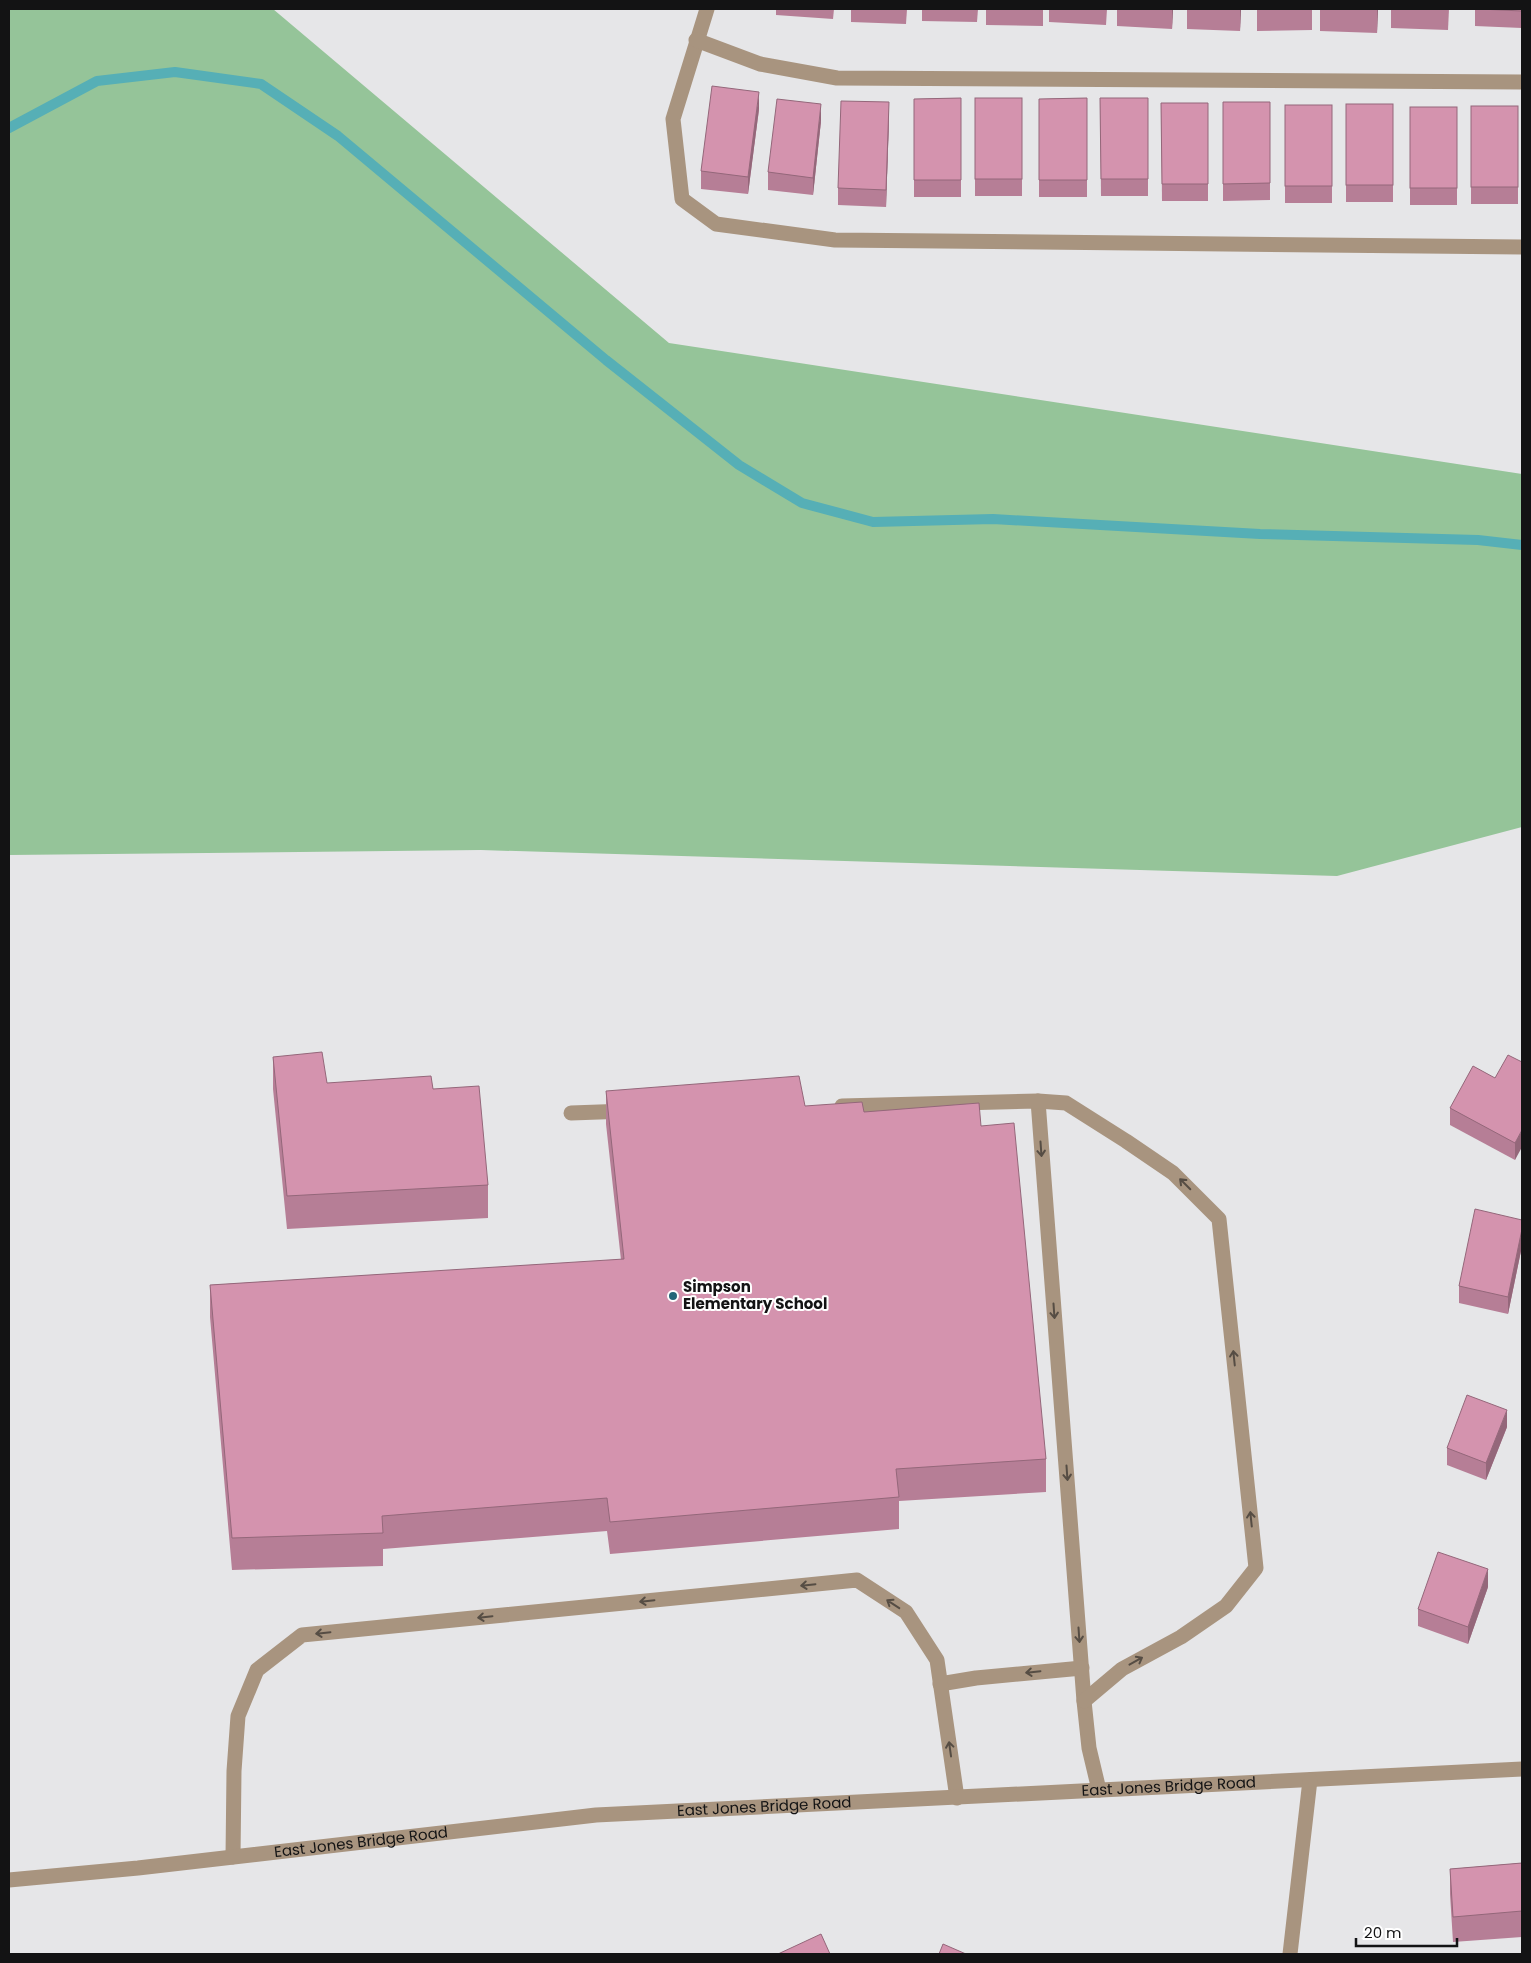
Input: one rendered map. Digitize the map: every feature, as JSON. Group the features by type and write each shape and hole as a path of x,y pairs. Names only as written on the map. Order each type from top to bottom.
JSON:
{"street":[{"path":"707,9 673,119 682,199 716,224 835,240 1522,247"},
{"path":"696,40 760,64 837,78 1522,82"},
{"path":"1038,1101 1084,1701 1089,1748 1099,1790"},
{"path":"829,1106 1038,1101 1066,1103 1173,1173 1219,1219 1256,1568 1226,1606 1181,1637 1122,1669 1084,1701"},
{"path":"571,1113 640,1111"},
{"path":"233,1857 234,1771 238,1716 257,1670 302,1635 857,1580 906,1612 937,1660 957,1798"},
{"path":"940,1684 976,1678 1082,1668"},
{"name":"East Jones Bridge Road","path":"9,1880 233,1857 596,1815 1522,1769"},
{"path":"1290,1954 1310,1780"}],"green space":[{"path":"9,9 273,9 669,343 1522,474 1522,827 1337,876 481,850 9,855"}],"building":[{"path":"1480,9 1522,9 1522,11"},
{"path":"712,86 759,92 748,177 701,171"},
{"path":"961,98 961,180 914,180 914,99"},
{"path":"975,98 1022,98 1022,179 975,179"},
{"path":"1087,98 1087,180 1039,180 1039,99"},
{"path":"1100,98 1148,98 1148,179 1101,179"},
{"path":"777,99 821,104 813,178 768,172"},
{"path":"841,101 889,102 886,190 838,188"},
{"path":"1223,102 1270,102 1270,183 1223,184"},
{"path":"1161,103 1208,103 1208,184 1162,184"},
{"path":"1346,104 1393,104 1393,185 1346,185"},
{"path":"1285,105 1332,105 1332,186 1285,186"},
{"path":"1471,106 1518,106 1518,187 1471,187"},
{"path":"1410,107 1457,107 1457,188 1410,188"},
{"path":"322,1052 327,1083 431,1076 433,1089 479,1086 488,1185 287,1196 273,1057"},
{"path":"1508,1055 1522,1062 1522,1130 1515,1143 1450,1108 1473,1066 1495,1078"},
{"path":"799,1076 805,1106 862,1102 864,1112 979,1103 981,1126 1014,1123 1046,1459 896,1469 899,1497 610,1522 607,1498 382,1516 383,1533 232,1538 210,1285 624,1259 606,1091"},
{"path":"1475,1209 1522,1220 1522,1229 1508,1297 1459,1286"},
{"path":"1467,1395 1507,1410 1486,1463 1447,1448"},
{"path":"1438,1552 1488,1569 1468,1627 1418,1609"},
{"path":"1522,1863 1522,1911 1453,1917 1450,1869"},
{"path":"821,1934 830,1954 778,1954"},
{"path":"943,1944 966,1954 939,1954"}],"waterway":[{"path":"9,128 97,81 175,72 261,84 338,136 606,360 739,465 802,503 873,522 993,519 1260,534 1478,540 1522,545"}],"place":[{"name":"Simpson Elementary School","path":"673,1296"}]}
